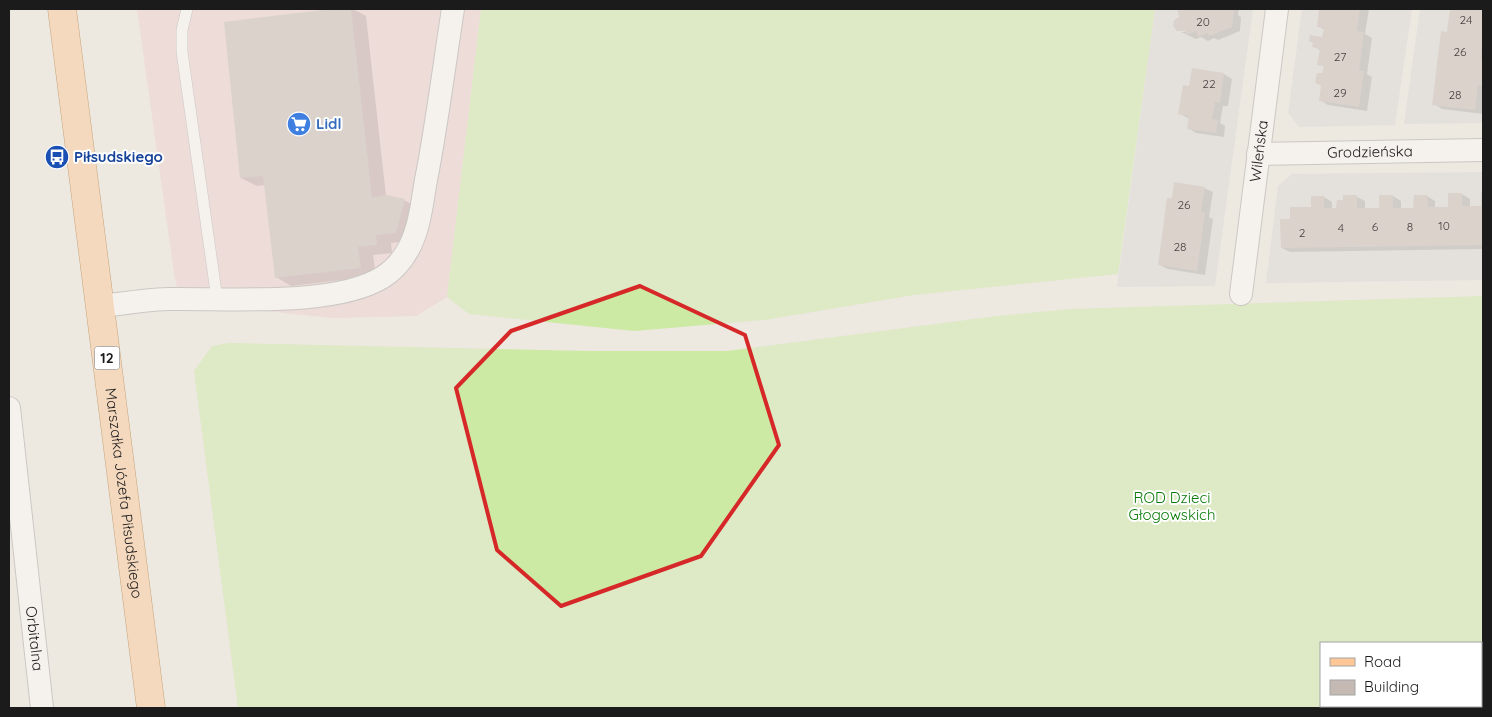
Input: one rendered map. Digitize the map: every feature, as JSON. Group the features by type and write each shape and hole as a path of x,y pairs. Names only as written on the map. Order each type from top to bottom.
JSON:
{"main road":[{"name":"Marszałka Józefa Piłsudskiego","path":"62,9 151,708"}],"street":[{"path":"100,306 168,298 281,298 337,293 361,288 384,277 397,265 410,247 417,228 434,142 453,9"},
{"name":"Wileńska","path":"1241,294 1277,9"},
{"name":"Grodzieńska","path":"1258,154 1483,150"},
{"name":"Orbitalna","path":"9,408 18,572 42,708"}],"lane":[{"path":"187,9 182,30 182,52 217,299"}],"highlighted area":[{"path":"640,286 745,335 779,445 701,556 561,606 497,550 456,388 511,331"}],"shaded area":[{"path":"137,9 481,9 447,297 416,316 332,318 180,302 174,273"},
{"path":"1155,9 1253,9 1215,286 1117,287"},
{"path":"1302,9 1412,9 1395,125 1299,127 1288,113"},
{"path":"1420,9 1483,9 1483,123 1404,124"},
{"path":"1483,172 1483,280 1266,283 1278,186 1292,174"}],"green space":[{"path":"481,9 1155,9 1118,274 914,295 765,320 634,331 469,314 447,297"},
{"name":"ROD Dzieci Głogowskich","path":"1483,296 1483,708 238,708 194,371 212,346 229,343 588,351 727,351 997,316 1070,309"}],"building":[{"name":"Lidl","path":"331,9 351,9 372,197 387,195 405,199 396,233 376,235 377,245 358,247 361,268 275,278 263,176 240,178 224,22"},
{"path":"1177,9 1230,9 1234,11 1232,27 1209,36 1207,33 1198,37 1196,31 1187,35 1185,31 1177,31 1173,26 1174,20 1179,17"},
{"path":"1319,9 1360,9 1357,31 1364,32 1359,71 1364,71 1359,107 1319,101 1321,85 1315,83 1317,73 1322,73 1324,66 1317,65 1320,49 1312,47 1313,42 1309,42 1310,35 1322,37 1324,28 1317,27"},
{"path":"1450,9 1483,9 1481,60 1483,60 1483,86 1478,85 1475,110 1432,105 1441,31 1447,32"},
{"path":"1192,68 1224,73 1220,103 1215,102 1212,119 1218,120 1216,133 1187,129 1189,116 1178,114 1183,85 1189,86"},
{"path":"1174,182 1205,187 1201,212 1205,213 1197,271 1158,265 1167,198 1172,198"},
{"path":"1481,192 1483,192 1483,245 1281,248 1280,219 1290,219 1290,207 1311,207 1311,196 1324,196 1324,208 1336,208 1337,200 1343,200 1343,195 1357,195 1357,208 1379,208 1379,195 1393,195 1393,208 1413,208 1414,195 1427,195 1428,207 1448,207 1448,193 1462,193 1462,206 1481,206"}],"place":[{"name":"Lidl","path":"299,124"},
{"name":"Piłsudskiego","path":"57,157"}]}
